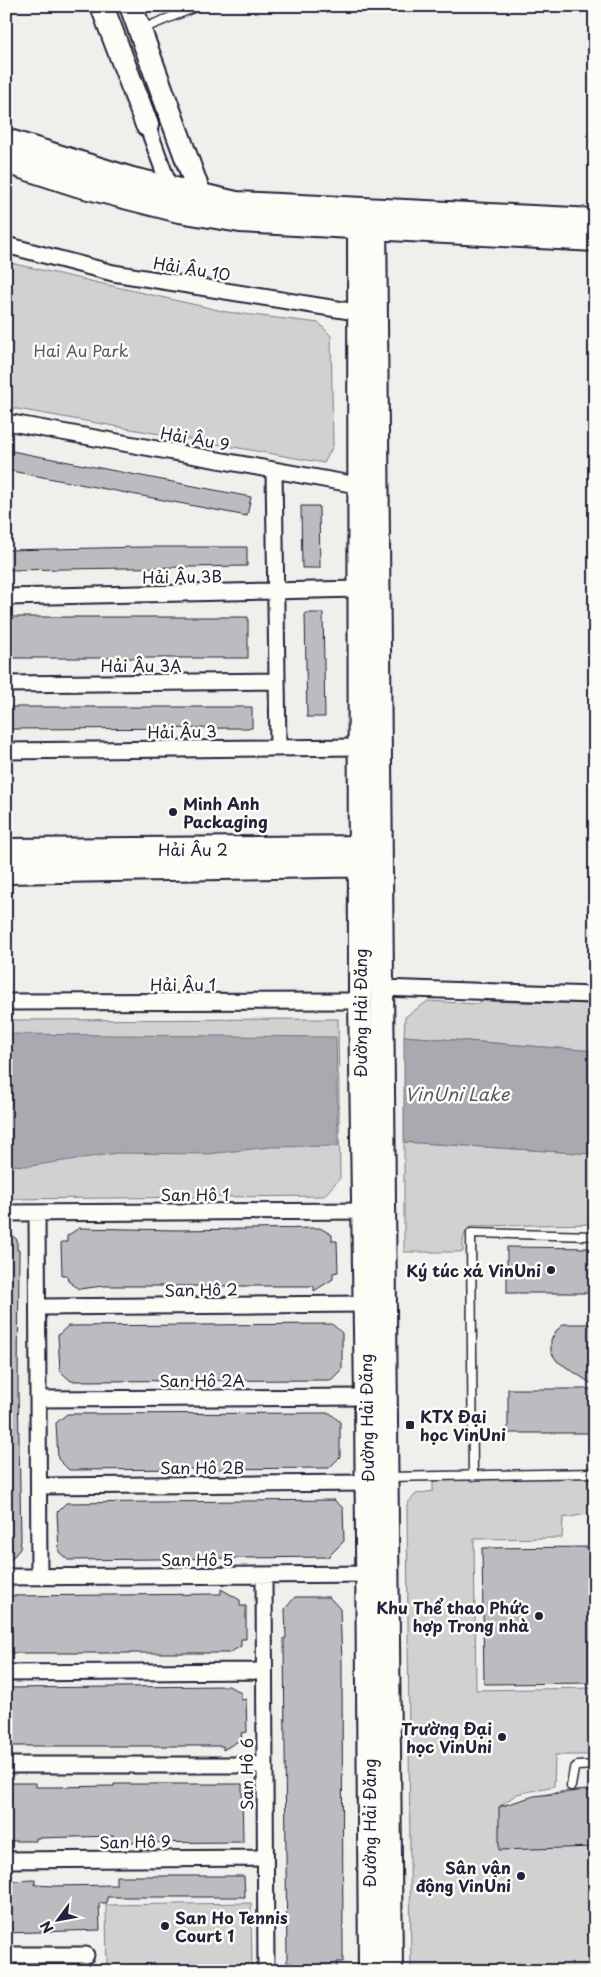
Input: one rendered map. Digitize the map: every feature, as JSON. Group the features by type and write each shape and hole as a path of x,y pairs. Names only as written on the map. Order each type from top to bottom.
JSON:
{"street":[{"path":"102,6 178,211"},
{"path":"130,6 204,206"},
{"path":"114,38 139,30"},
{"path":"6,140 86,166 170,189 204,206 274,225 367,220 595,220"},
{"path":"6,162 77,185 178,211 204,206"},
{"path":"367,220 595,240"},
{"path":"367,220 370,856"},
{"name":"Hải Âu 10","path":"6,245 113,273 367,314"},
{"name":"Hải Âu 9","path":"6,422 368,487"},
{"path":"274,470 278,748"},
{"path":"368,487 359,589 359,747 370,856"},
{"name":"Hải Âu 3B","path":"6,597 359,589"},
{"name":"Hải Âu 3A","path":"6,684 277,681"},
{"name":"Hải Âu 3","path":"6,751 359,747"},
{"name":"Hải Âu 2","path":"6,850 370,856"},
{"name":"Hải Âu 2","path":"6,872 370,856"},
{"name":"Đường Hải Đăng","path":"370,856 381,988 374,1211 378,1574 391,1971"},
{"name":"Đường Hải Đăng","path":"370,856 360,1001 374,1211 364,1304 366,1396 377,1480"},
{"path":"381,988 595,995"},
{"name":"Hải Âu 1","path":"6,1002 360,1001"},
{"name":"San Hô 1","path":"6,1213 374,1211"},
{"path":"37,1213 39,1576"},
{"name":"San Hô 2","path":"39,1308 364,1304"},
{"name":"San Hô 2A","path":"38,1399 366,1396"},
{"name":"San Hô 2B","path":"39,1486 377,1480"},
{"name":"Đường Hải Đăng","path":"370,1971 378,1574"},
{"name":"San Hô 5","path":"6,1577 378,1574"},
{"name":"San Hô 6","path":"264,1576 266,1971"},
{"path":"6,1672 264,1671"},
{"path":"6,1765 264,1765"},
{"name":"San Hô 9","path":"6,1860 264,1858"},
{"path":"6,1955 86,1955"}],"lane":[{"path":"139,30 198,6"},
{"path":"473,1476 470,1233 595,1236"},
{"path":"377,1480 595,1474"},
{"path":"571,1786 574,1770 577,1766 595,1765"}],"green space":[{"name":"Hai Au Park","path":"6,262 227,312 319,323 331,336 333,446 324,463 6,407"},
{"path":"428,1001 477,1004 481,1001 595,1004 595,1051 404,1036 405,1017"},
{"path":"338,1019 340,1178 324,1196 6,1199 6,1020"},
{"path":"404,1142 595,1154 595,1224 472,1226 465,1234 463,1252 404,1252"},
{"path":"595,1477 595,1513 563,1518 562,1538 474,1539 476,1690 595,1688 595,1755 555,1755 554,1786 517,1794 500,1806 558,1792 595,1792 595,1971 411,1971 407,1504 416,1494 433,1491 433,1478"},
{"path":"251,1903 252,1971 107,1971 106,1905"}],"water":[{"path":"6,1034 336,1037 338,1146 271,1147 208,1154 117,1153 30,1166 6,1165"},
{"name":"VinUni Lake","path":"404,1036 595,1051 595,1154 404,1142"}],"building":[{"path":"6,450 251,497 247,516 6,470"},
{"path":"301,506 319,506 320,568 302,568"},
{"path":"247,547 247,566 6,570 6,550"},
{"path":"305,613 323,613 325,717 307,717"},
{"path":"6,617 248,617 248,658 6,658"},
{"path":"6,707 252,707 252,728 6,729"},
{"path":"6,1228 17,1240 17,1250 19,1250 18,1390 21,1539 20,1549 6,1565"},
{"path":"79,1228 176,1230 320,1228 332,1235 332,1241 337,1241 338,1272 333,1273 333,1279 314,1291 314,1286 103,1286 79,1289 68,1281 67,1275 62,1275 61,1242 67,1242 67,1236"},
{"name":"Ký túc xá VinUni","path":"507,1247 595,1248 595,1293 507,1293"},
{"path":"332,1324 342,1333 342,1369 331,1380 71,1381 60,1371 58,1335 68,1326"},
{"path":"564,1324 595,1324 595,1386 557,1361 551,1352 551,1340 557,1330"},
{"path":"508,1389 595,1389 595,1433 508,1433"},
{"path":"330,1413 340,1422 340,1457 329,1468 69,1470 58,1459 56,1423 67,1414"},
{"path":"334,1500 343,1508 344,1541 328,1557 68,1560 59,1552 57,1512 66,1503"},
{"name":"Khu Thể thao Phức hợp Trong nhà","path":"595,1547 595,1683 484,1684 482,1548"},
{"path":"221,1589 240,1600 240,1606 246,1606 246,1639 241,1639 241,1646 229,1653 6,1653 6,1596 221,1594"},
{"path":"295,1597 329,1597 340,1609 342,1662 343,1962 337,1962 337,1971 293,1971 293,1963 287,1963 284,1638 286,1638 285,1609"},
{"path":"229,1686 241,1693 241,1700 246,1699 247,1732 241,1733 242,1739 223,1750 223,1746 6,1746 6,1688"},
{"path":"6,1783 36,1783 36,1787 114,1786 114,1784 242,1784 243,1842 114,1843 114,1836 36,1838 36,1841 6,1841"},
{"path":"587,1790 595,1792 595,1847 499,1850 499,1807 534,1796"},
{"path":"116,1876 244,1876 245,1897 107,1897 107,1903 99,1903 100,1930 6,1933 6,1881 35,1880 35,1885 54,1886 116,1885"}],"place":[{"name":"Minh Anh Packaging","path":"173,812"},
{"name":"Ký túc xá VinUni","path":"551,1270"},
{"name":"KTX Đại học VinUni","path":"410,1425"},
{"name":"Khu Thể thao Phức hợp Trong nhà","path":"539,1616"},
{"name":"Trường Đại học VinUni","path":"502,1737"},
{"name":"Sân vận động VinUni","path":"521,1876"},
{"name":"San Ho Tennis Court 1","path":"165,1926"}]}
